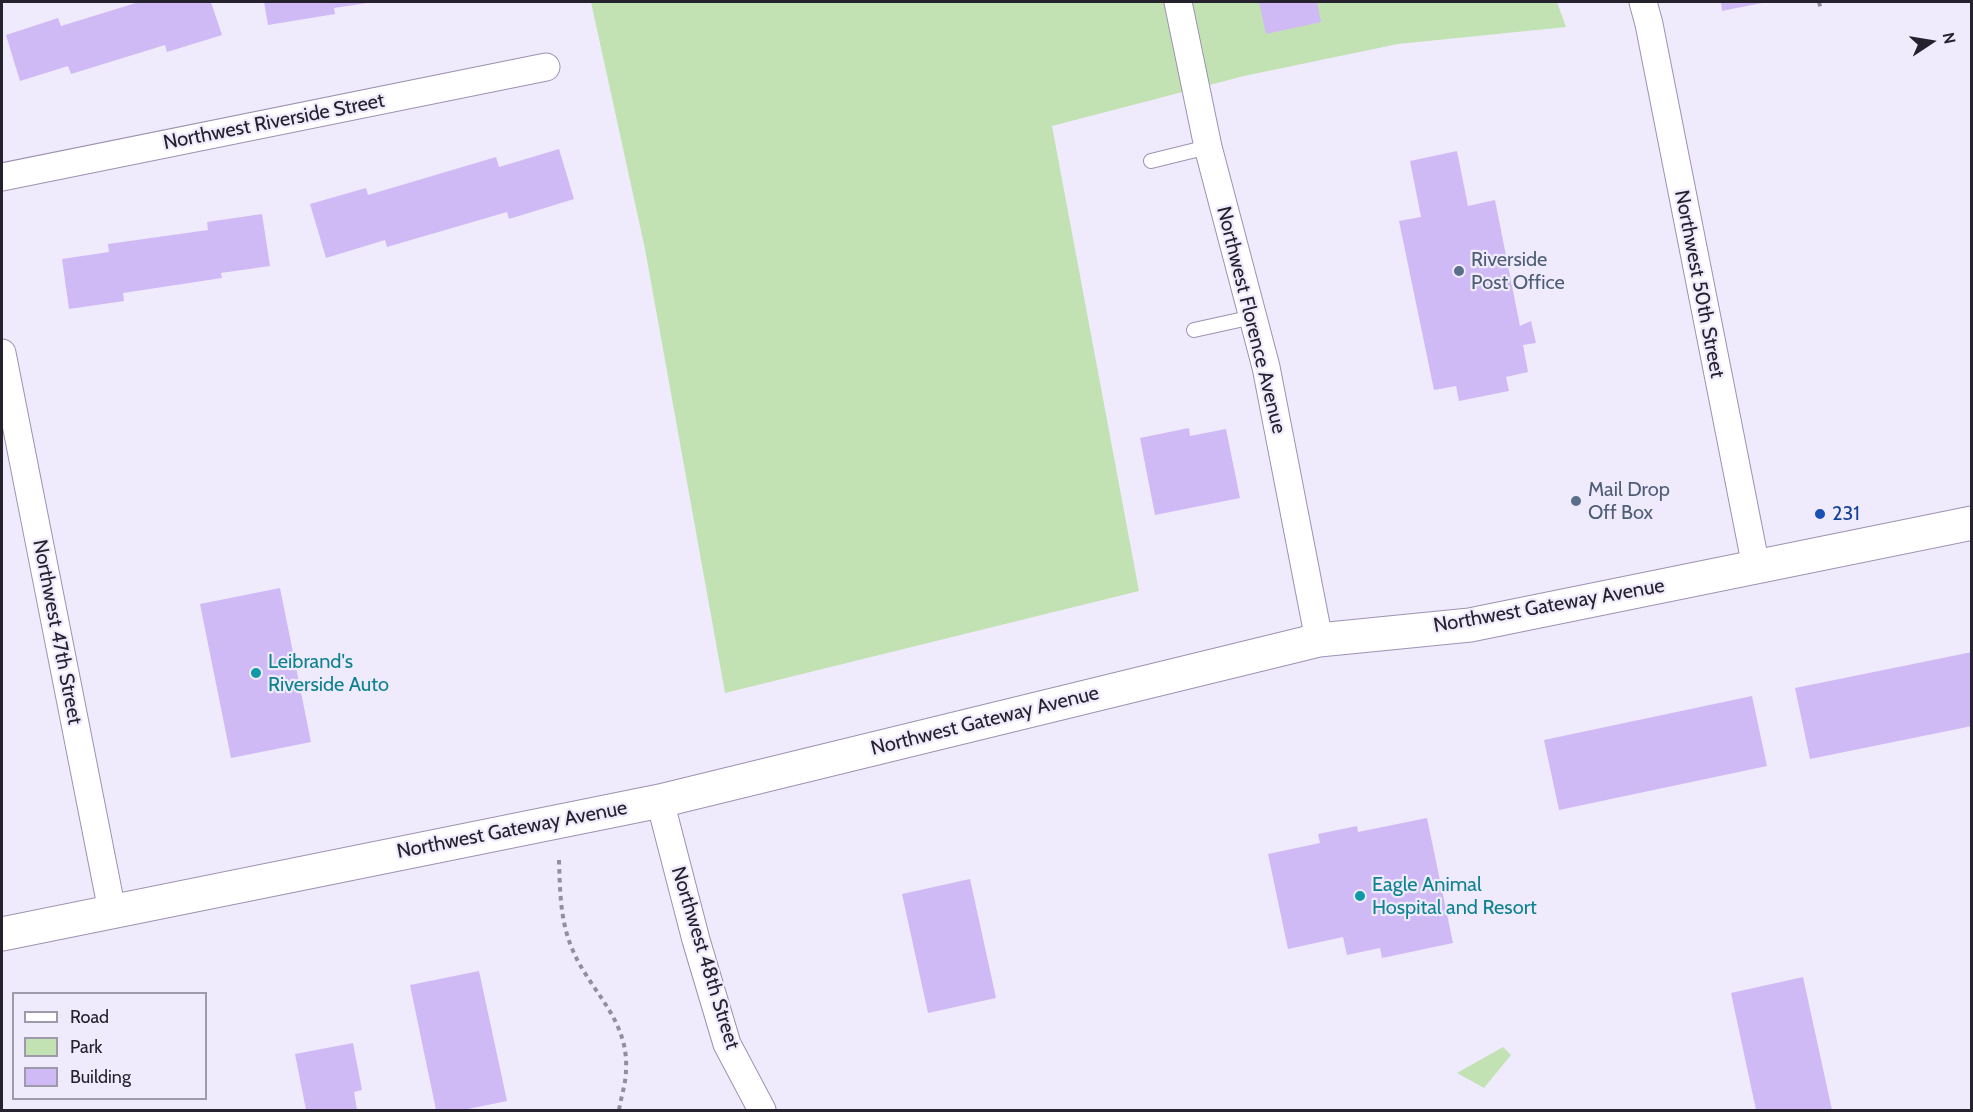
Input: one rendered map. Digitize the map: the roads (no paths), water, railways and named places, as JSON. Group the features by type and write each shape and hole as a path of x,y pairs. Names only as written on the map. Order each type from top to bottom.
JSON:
{"main road":[{"name":"Northwest Gateway Avenue","path":"2,934 660,801 1319,640 1470,625 1971,523"}],"street":[{"name":"Northwest Florence Avenue","path":"1178,2 1208,147 1267,371 1319,640"},
{"name":"Northwest 50th Street","path":"1642,2 1649,24 1756,567"},
{"name":"Northwest Riverside Street","path":"2,177 546,67"},
{"name":"Northwest 47th Street","path":"2,353 112,911"},
{"name":"Northwest 48th Street","path":"660,801 696,940 727,1044 762,1110"}],"lane":[{"path":"1151,161 1208,147"},
{"path":"1194,330 1253,317"}],"place":[{"name":"Riverside Post Office","path":"1459,271"},
{"name":"Mail Drop Off Box","path":"1576,501"},
{"name":"231","path":"1820,514"},
{"name":"Leibrand's Riverside Auto","path":"256,673"},
{"name":"Eagle Animal Hospital and Resort","path":"1360,896"}]}
